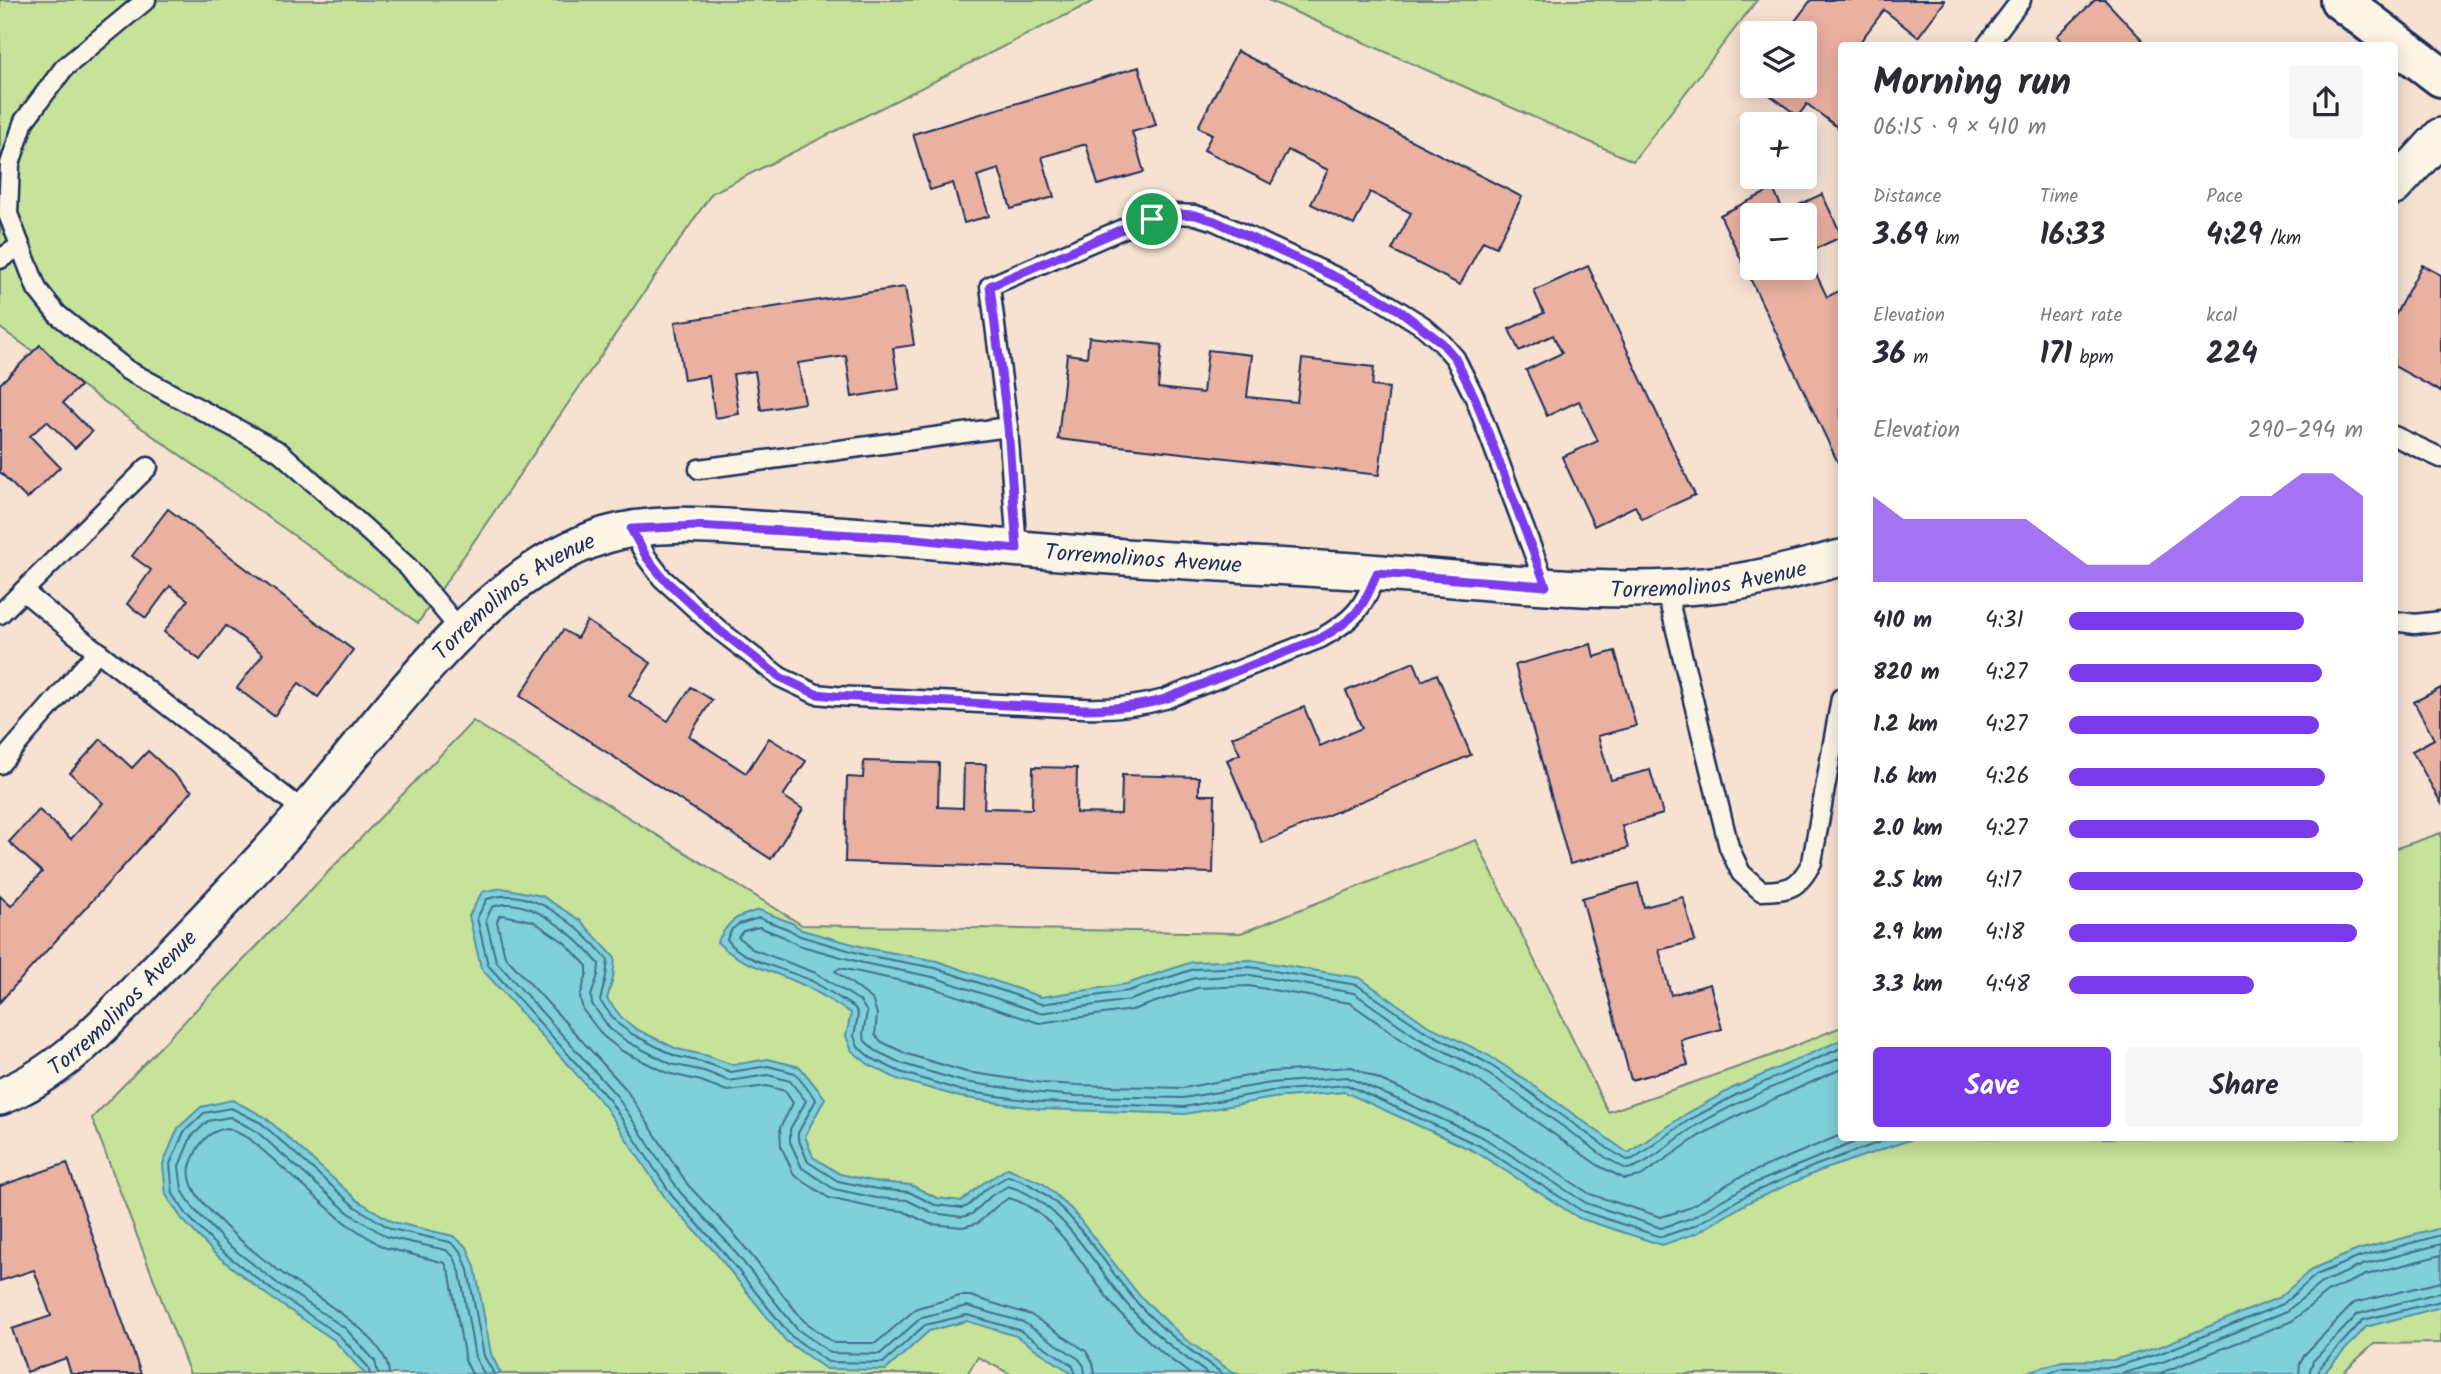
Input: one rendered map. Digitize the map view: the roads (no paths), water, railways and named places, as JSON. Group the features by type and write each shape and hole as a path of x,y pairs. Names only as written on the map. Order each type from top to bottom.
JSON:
{"street":[{"path":"2340,0 2395,42"},
{"path":"2398,44 2441,77"},
{"path":"2398,183 2441,136"},
{"name":"Torremolinos Avenue","path":"0,1097 40,1078 88,1041 305,812 431,663 500,594 569,548 607,535 631,529 696,526 907,538 1017,549 1546,586 1666,589 1751,580 1838,559"}],"lane":[{"path":"146,0 64,68 24,121 10,164 8,214 37,289 57,314 127,370 280,452 408,567 462,632"},
{"path":"1989,42 2021,0"},
{"path":"1017,549 1008,427 990,286 1127,227 1175,214 1195,215 1215,221 1370,293 1399,310 1441,342 1455,358 1475,398 1546,586"},
{"path":"0,259 20,246"},
{"path":"699,469 1008,427"},
{"path":"2398,438 2441,458"},
{"path":"0,614 148,467"},
{"path":"631,529 647,558 663,578 719,630 780,677 816,694 836,696 1083,709 1140,706 1165,699 1321,638 1339,628 1366,601 1377,573"},
{"path":"1666,589 1729,847 1741,873 1761,891 1787,891 1804,877 1812,862 1838,715"},
{"path":"23,591 305,812"},
{"path":"2398,622 2415,624 2441,621"},
{"path":"0,764 98,651"}],"water":[{"path":"502,888 542,896 581,921 615,958 607,999 623,1019 636,1029 677,1049 733,1065 768,1059 800,1067 825,1098 805,1136 813,1157 840,1174 911,1185 937,1198 962,1201 982,1184 1008,1168 1044,1184 1072,1210 1139,1295 1185,1339 1231,1371 1241,1374 1073,1374 1016,1336 967,1321 929,1331 886,1370 826,1369 786,1341 715,1252 668,1202 604,1105 481,968 469,916 482,892"},
{"path":"759,910 792,923 802,930 867,948 937,961 1041,997 1127,984 1192,962 1251,960 1360,978 1427,1025 1488,1055 1628,1153 1686,1114 1733,1088 1838,1041 1838,1141 1906,1141 1817,1172 1749,1202 1697,1233 1662,1245 1579,1218 1476,1152 1345,1092 1273,1098 1185,1114 1040,1109 960,1097 897,1079 868,1064 852,1051 846,1036 851,1013 797,982 738,958 717,942 734,920"},
{"path":"232,1100 265,1117 357,1200 393,1222 453,1236 467,1247 475,1267 491,1354 501,1374 365,1374 334,1340 267,1295 215,1254 182,1219 166,1195 163,1164 178,1128 201,1107"},
{"path":"2441,1228 2441,1307 2366,1327 2323,1374 2021,1374 2062,1361 2113,1360 2159,1347 2280,1297 2312,1269 2358,1250"}]}
